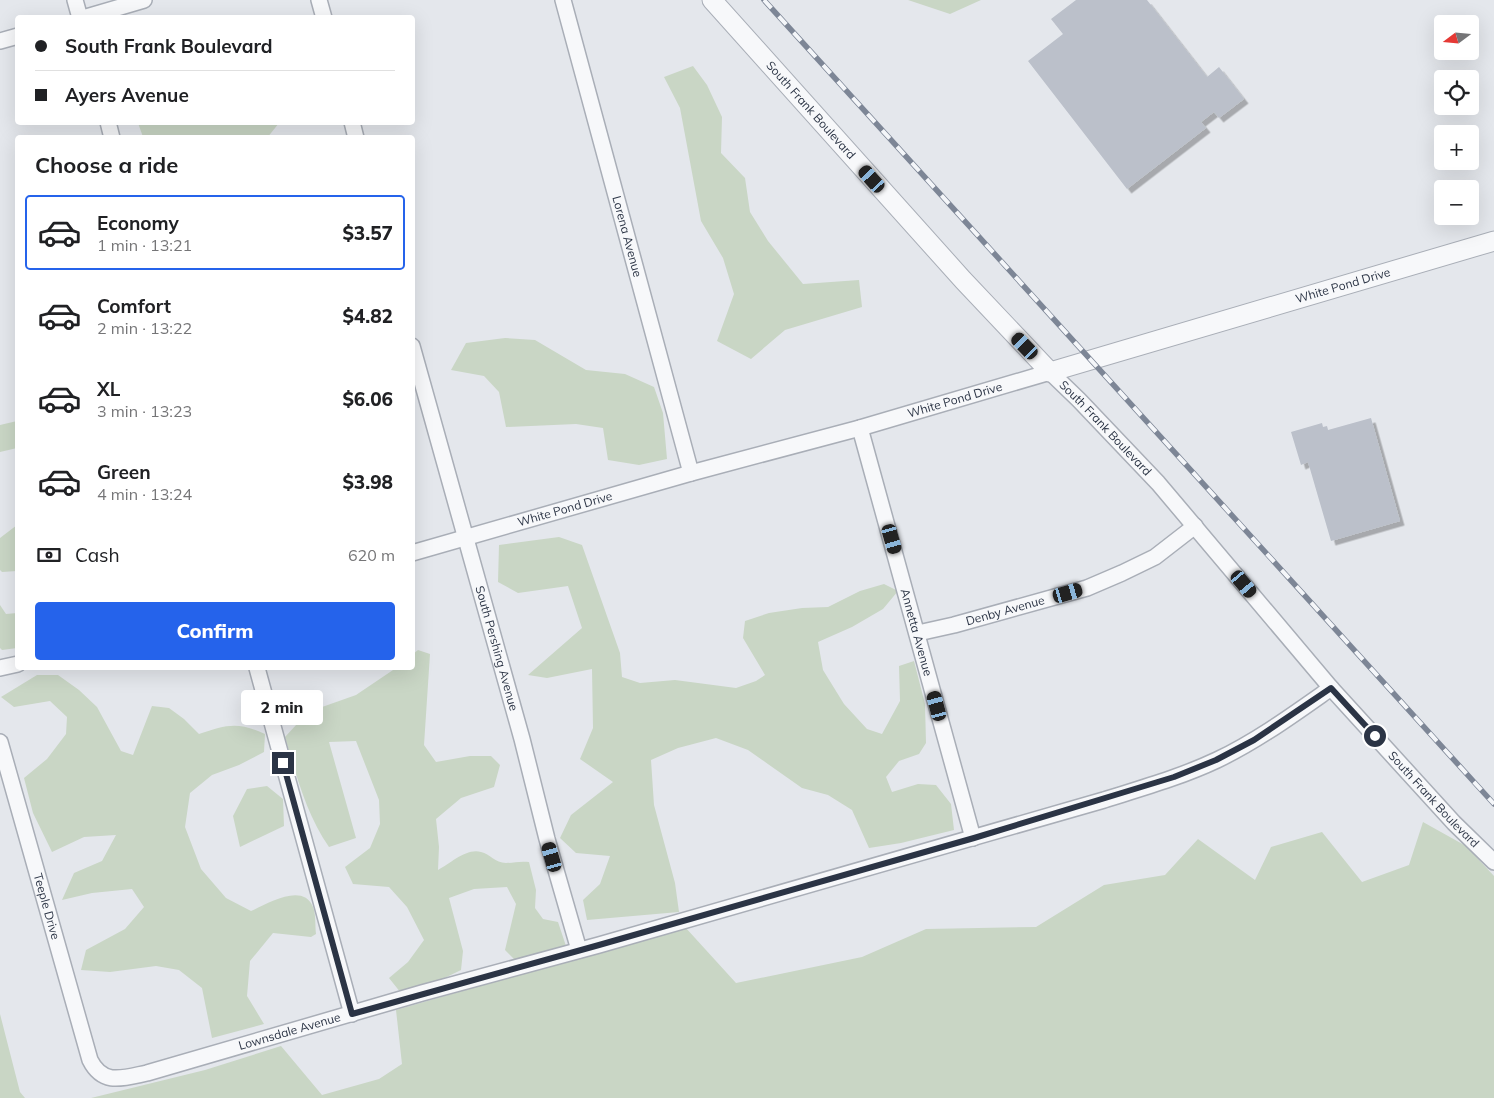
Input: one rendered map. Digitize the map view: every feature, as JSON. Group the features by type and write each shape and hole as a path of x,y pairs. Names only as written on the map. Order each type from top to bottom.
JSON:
{"street":[{"path":"75,0 81,15"},
{"path":"92,15 144,0"},
{"path":"319,0 323,15"},
{"name":"Lorena Avenue","path":"563,0 691,473"},
{"name":"South Frank Boulevard","path":"712,0 963,280 1158,483 1331,688 1454,823 1494,862"},
{"path":"0,41 15,37"},
{"name":"White Pond Drive","path":"415,552 691,473 860,428 1494,240"},
{"name":"South Pershing Avenue","path":"415,357 579,950"},
{"name":"Annetta Avenue","path":"860,428 974,838"},
{"name":"Denby Avenue","path":"918,633 954,625 1087,588 1155,557 1195,526"},
{"path":"0,668 15,665"},
{"path":"258,670 352,1014"},
{"name":"Lownsdale Avenue","path":"95,1070 113,1079 125,1078 974,838 1112,797 1174,777 1216,760 1254,740 1331,688"},
{"name":"Teeple Drive","path":"0,742 90,1060 95,1070"}],"green space":[{"path":"908,0 981,0 950,14"},
{"path":"693,66 707,85 722,117 721,153 745,178 750,212 768,241 803,284 859,280 862,307 785,330 751,359 717,341 734,294 723,258 701,221 680,108 664,77"},
{"path":"139,125 277,125 269,135 142,135"},
{"path":"505,338 535,340 586,370 625,374 654,387 663,413 667,459 639,465 608,460 603,428 576,424 506,427 499,392 484,376 451,370 466,343"},
{"path":"15,421 15,448 0,452 0,425"},
{"path":"15,527 15,571 2,572 0,570 0,538"},
{"path":"559,537 582,545 620,653 622,677 640,683 675,680 736,688 756,681 765,675 743,638 745,621 769,613 802,608 828,607 860,591 884,584 898,591 883,609 852,627 818,642 823,670 844,704 867,729 882,734 900,701 899,666 914,661 925,704 926,743 919,754 899,761 886,777 892,792 918,784 936,785 951,804 954,830 901,843 869,848 852,810 828,795 802,788 748,750 716,738 678,748 651,760 654,805 675,883 679,912 587,920 583,900 600,884 610,856 576,853 560,838 571,815 613,782 580,759 593,728 592,669 547,678 528,675 582,628 568,586 518,593 498,582 499,545"},
{"path":"0,605 6,614 15,613 15,648 2,650 0,648"},
{"path":"418,650 430,654 424,745 436,762 470,756 491,756 500,765 494,787 461,798 436,819 439,847 438,870 458,857 475,851 484,853 502,863 529,862 536,890 535,908 543,919 558,922 566,946 515,960 505,950 516,904 507,887 474,889 449,898 463,951 461,970 424,988 401,993 389,978 408,962 424,940 407,907 389,887 353,884 345,867 370,848 380,824 379,800 356,741 329,742 356,838 329,847 308,807 285,737 308,712 356,695 393,670 415,670 415,652"},
{"path":"37,675 58,675 79,690 97,707 121,751 133,755 152,706 169,708 184,719 199,734 217,728 239,726 265,734 264,752 239,765 212,775 190,793 185,827 201,869 226,898 251,911 275,900 293,895 301,896 308,900 313,907 316,934 311,937 273,933 250,961 247,996 264,1024 212,1038 202,988 179,970 156,966 110,972 81,970 86,950 125,929 144,907 132,889 92,893 62,900 74,873 102,861 116,835 84,837 52,852 33,813 24,778 47,759 66,734 67,717 50,701 14,707 1,697"},
{"path":"267,786 283,799 284,826 240,847 233,816 247,789"},
{"path":"1423,822 1466,846 1494,876 1494,1098 91,1098 205,1070 281,1046 322,1095 379,1079 402,1064 396,1010 685,927 736,983 862,957 926,929 1036,927 1104,885 1165,875 1198,839 1255,880 1271,847 1322,832 1362,882 1409,865"},
{"path":"0,1014 20,1092 25,1098 0,1098"}],"building":[{"path":"1076,0 1147,0 1207,77 1219,67 1244,99 1219,118 1214,112 1201,122 1206,128 1127,189 1028,61 1063,34 1051,19"},
{"path":"1371,418 1400,521 1331,541 1308,462 1301,465 1291,432 1322,423 1323,427 1327,426 1328,430"}],"railway":[{"path":"764,0 1494,804"}],"route":[{"path":"283,763 352,1014 974,838 1104,800 1174,777 1216,760 1254,740 1331,688 1375,736"}]}
